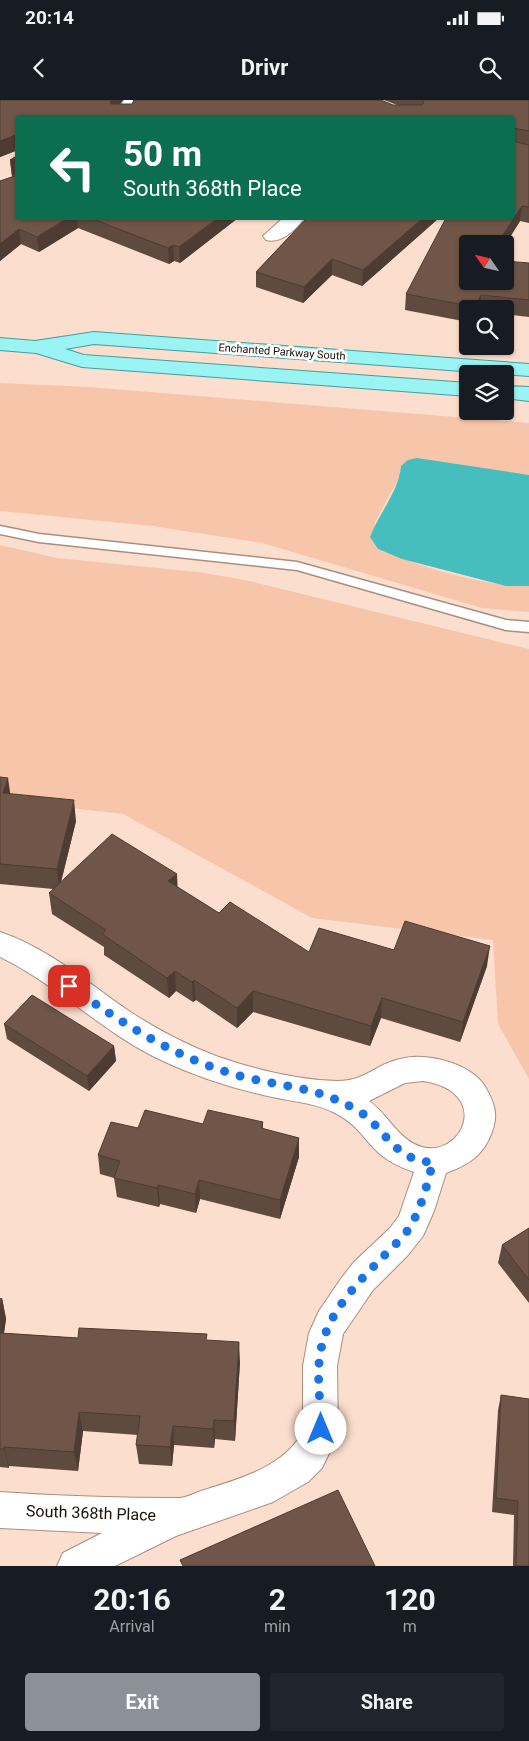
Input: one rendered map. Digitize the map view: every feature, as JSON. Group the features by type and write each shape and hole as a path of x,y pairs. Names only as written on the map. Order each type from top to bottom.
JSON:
{"main road":[{"name":"Enchanted Parkway South","path":"35,347 94,338 529,370"},
{"name":"Enchanted Parkway South","path":"0,344 35,347 82,361 459,389"},
{"path":"514,393 529,394"}],"street":[{"path":"124,115 133,100"},
{"path":"273,236 292,220"},
{"path":"0,944 44,969 136,1032 169,1050 231,1074 321,1093 342,1102 367,1117 406,1156 416,1160 433,1162 446,1159 463,1149 471,1141 481,1123 481,1112 472,1090 456,1079 431,1070 412,1069 387,1078 376,1085 354,1092 321,1093"},
{"name":"South 368th Place","path":"76,1566 181,1515 244,1496 270,1484 300,1465 313,1452 321,1429 320,1359 322,1344 328,1327 365,1274 410,1228 419,1208 433,1162"},
{"name":"South 368th Place","path":"0,1510 79,1515 181,1515"}],"lane":[{"path":"0,530 39,538 297,566 506,625 529,627"}],"shaded area":[{"path":"0,383 89,387 459,417 459,420 529,423 529,475 497,471 401,466 400,476 375,522 378,549 413,562 472,579 492,583 529,586 529,612 482,608 262,543 152,526 0,511"},
{"path":"0,545 57,558 198,572 245,580 529,649 529,1079 498,1024 493,940 312,918 123,814 0,800"}],"water":[{"path":"417,458 529,475 529,586 506,586 402,559 378,549 370,537 397,484 401,466 408,460"}],"building":[{"path":"0,100 112,100 111,104 132,104 134,100 381,100 393,105 422,105 424,103 422,100 529,100 529,131 515,129 515,115 15,115 15,135 0,141"},
{"path":"515,142 529,145 529,207 522,206 515,217"},
{"path":"15,176 15,220 65,220 37,237 19,229 0,244 0,181"},
{"path":"95,220 215,220 179,247 173,245 168,248"},
{"path":"305,220 421,220 363,270 332,259 304,287 256,272"},
{"path":"445,220 513,220 503,235 459,235 459,290 514,290 514,262 529,263 529,300 481,295 478,300 459,300 459,304 406,294"},
{"path":"0,777 8,778 3,793 74,800 57,869 0,864"},
{"path":"112,834 177,874 168,881 219,913 230,902 309,952 319,928 394,950 405,921 490,946 463,1022 382,998 371,1026 253,991 237,1008 194,980 192,982 175,971 167,978 102,934 106,930 49,893"},
{"path":"32,995 114,1046 87,1076 4,1024"},
{"path":"145,1110 203,1124 208,1110 263,1122 261,1128 299,1138 280,1200 199,1180 195,1194 158,1185 157,1188 114,1178 120,1161 98,1155 111,1122 138,1128"},
{"path":"529,1228 529,1280 502,1245"},
{"path":"79,1328 207,1334 206,1340 239,1342 234,1421 214,1420 213,1429 173,1426 170,1447 136,1445 140,1416 79,1412 74,1452 4,1447 4,1449 0,1449 0,1333 78,1338"},
{"path":"501,1395 529,1399 529,1566 516,1566 518,1501 496,1498"},
{"path":"338,1490 375,1566 183,1566 180,1560"}],"route":[{"path":"69,986 136,1032 169,1050 231,1074 321,1093 342,1102 367,1117 395,1148 406,1156 425,1162 433,1162 419,1208 410,1228 365,1274 328,1327 322,1344 319,1371 321,1429"}]}
